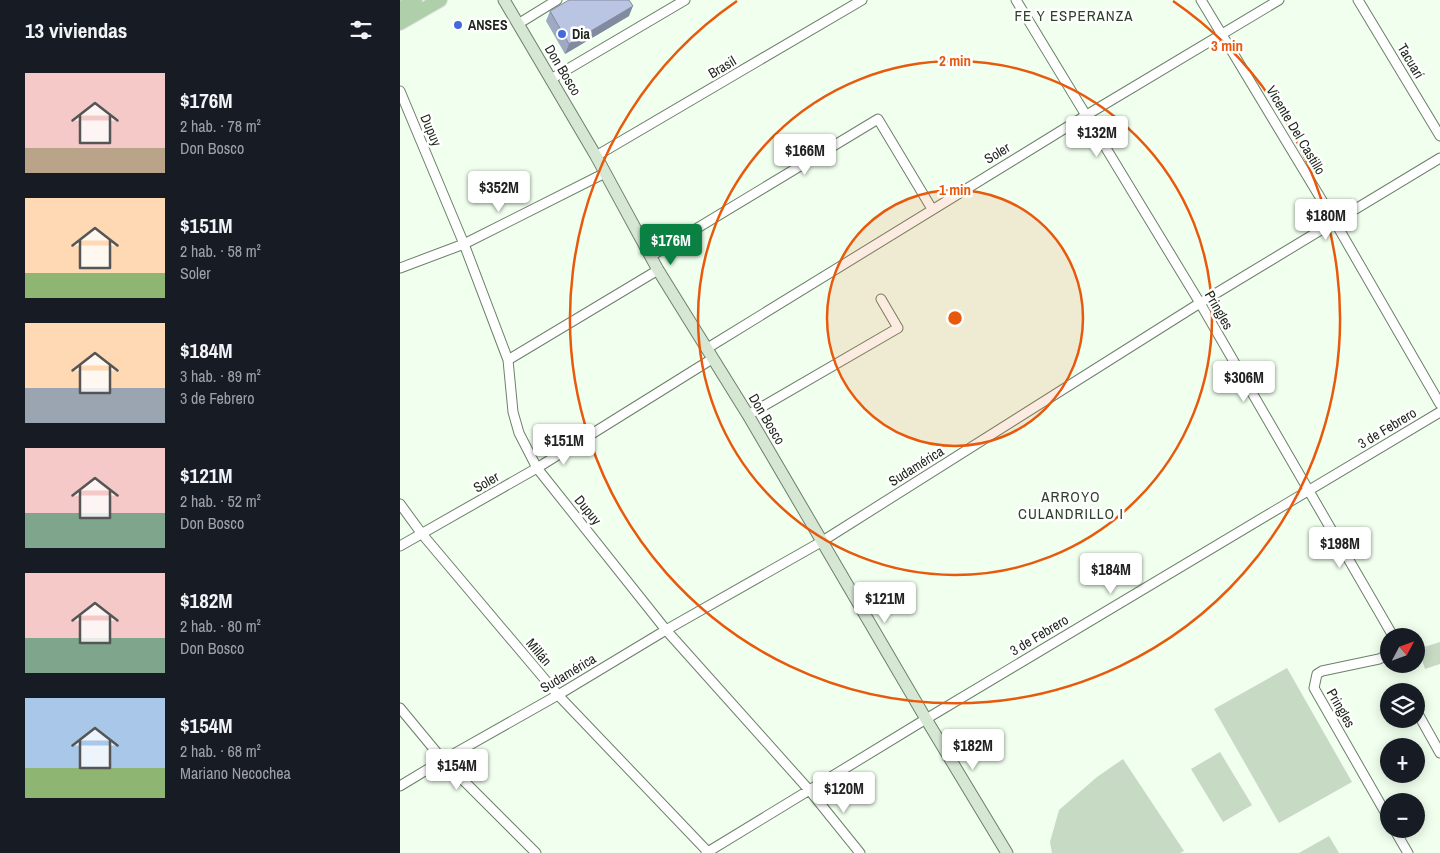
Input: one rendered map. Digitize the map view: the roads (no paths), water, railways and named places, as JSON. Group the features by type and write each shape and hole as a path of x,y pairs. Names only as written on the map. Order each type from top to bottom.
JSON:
{"main road":[{"path":"400,9 415,0"},
{"path":"400,24 440,0"},
{"name":"Don Bosco","path":"504,0 596,156 658,270 712,360 748,415 821,542 1007,853"}],"street":[{"path":"518,24 557,0"},
{"path":"551,79 685,0"},
{"name":"Brasil","path":"596,156 862,0"},
{"name":"Pringles","path":"1016,0 1200,303 1388,628"},
{"name":"Vicente Del Castillo","path":"1201,0 1335,222 1440,404"},
{"name":"Soler","path":"706,349 932,209 1279,0"},
{"name":"Tacuarí","path":"1358,0 1440,136"},
{"name":"Dupuy","path":"400,91 464,244 508,360 513,412 519,433 537,468 666,630 810,791 860,853"},
{"path":"651,256 878,119 932,209"},
{"name":"Sudamérica","path":"400,786 666,630 821,542 1200,303 1440,158"},
{"path":"400,268 464,244 605,173"},
{"path":"508,360 658,270"},
{"path":"748,415 898,328 881,299"},
{"name":"Soler","path":"400,546 537,468 712,360"},
{"name":"3 de Febrero","path":"708,853 926,719 1440,412"},
{"name":"Millán","path":"400,504 422,534 558,695 708,853"},
{"name":"Pringles","path":"1380,658 1322,671 1317,674 1314,688 1380,803"},
{"path":"400,708 442,760 536,853"},
{"path":"1425,726 1440,753"},
{"path":"1399,838 1408,853"}],"place":[{"name":"ANSES","path":"458,25"},
{"name":"Dia","path":"562,34"}],"district":[{"name":"FE Y ESPERANZA","path":"1074,16"},
{"name":"ARROYO CULANDRILLO I","path":"1071,506"}]}
